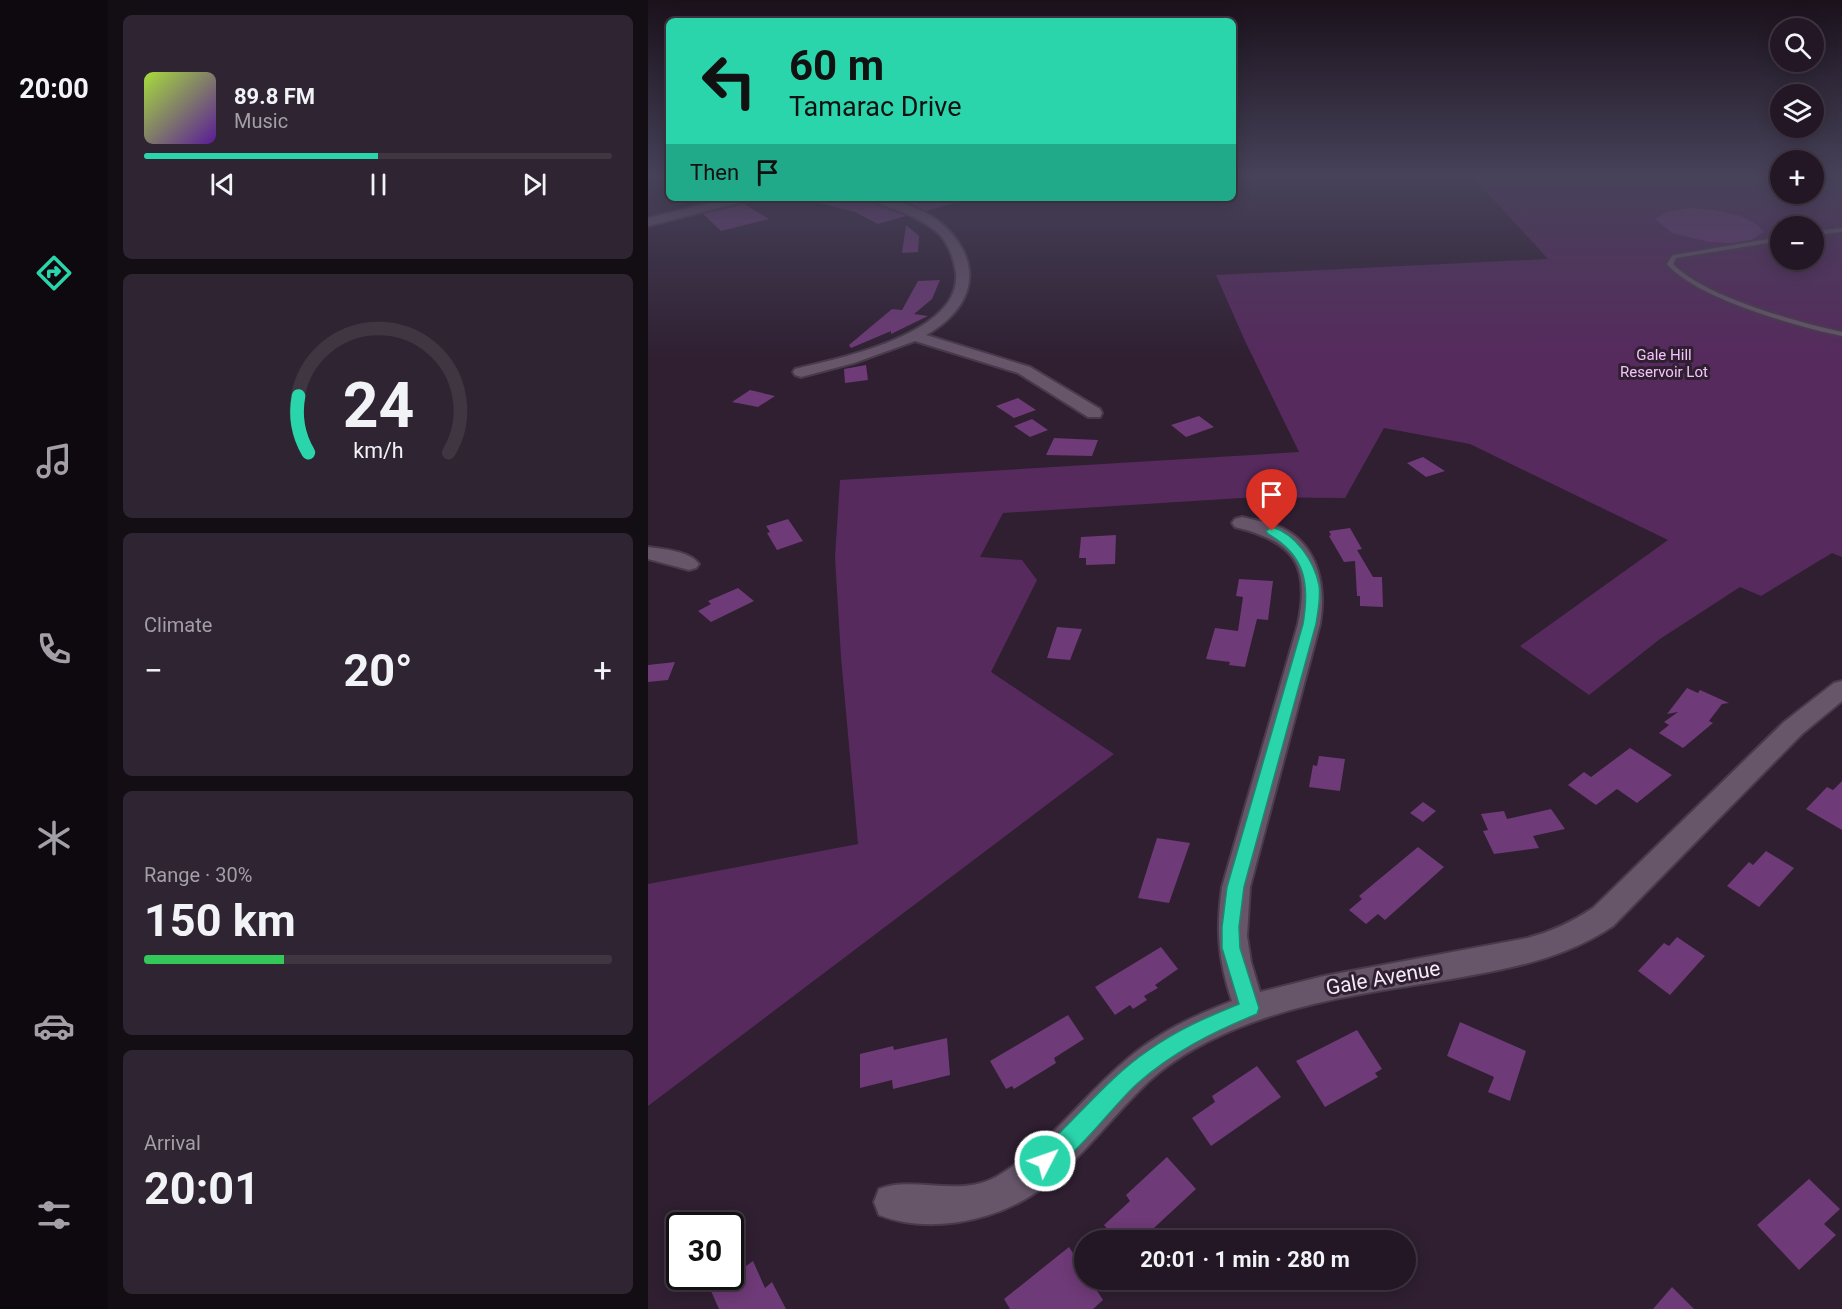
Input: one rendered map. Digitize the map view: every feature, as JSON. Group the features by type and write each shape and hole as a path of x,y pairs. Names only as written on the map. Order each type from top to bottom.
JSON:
{"street":[{"path":"801,372 868,354 915,336 943,317 955,303 963,287 963,266 948,236"},
{"path":"915,336 1024,370 1094,413"},
{"path":"1242,523 1272,531 1290,542 1307,566 1313,594 1309,624 1236,887 1231,921 1231,948 1250,1008"},
{"path":"648,553 664,555 689,564"},
{"name":"Gale Avenue","path":"892,1202 952,1205 988,1198 1005,1191 1033,1172 1069,1140 1129,1078 1155,1057 1200,1028 1250,1008 1317,990 1515,954 1582,932 1620,900 1793,728 1842,689"}],"lane":[{"path":"1770,241 1724,250 1685,254 1674,257 1670,264 1678,273 1722,295 1766,312 1842,334"}],"green space":[{"name":"Gale Hill Reservoir Lot","path":"1527,236 1770,236 1770,270 1824,270 1824,236 1842,236 1842,557 1832,553 1761,596 1740,587 1660,639 1589,695 1520,646 1668,540 1470,444 1384,428 1345,498 1257,497 1003,513 980,557 1022,560 1037,580 991,672 1114,754 648,1106 648,884 858,844 841,657 835,557 840,480 1299,452 1216,275 1548,259"}],"building":[{"path":"904,236 919,236 918,252 902,253"},
{"path":"1685,236 1757,236 1751,240 1733,243 1709,242"},
{"path":"940,280 932,299 914,314 928,316 891,334 891,331 851,348 849,345 892,309 902,310 918,281"},
{"path":"866,365 868,380 845,383 844,369"},
{"path":"750,390 775,396 758,407 732,402"},
{"path":"1018,398 1036,410 1014,418 996,406"},
{"path":"1199,416 1214,427 1186,437 1171,425"},
{"path":"1032,419 1048,430 1030,437 1014,426"},
{"path":"1054,438 1098,440 1092,456 1046,455"},
{"path":"1423,457 1445,471 1426,477 1407,463"},
{"path":"788,519 803,541 777,550 767,533 770,532 766,526"},
{"path":"1350,528 1362,549 1357,550 1373,577 1382,577 1383,607 1360,606 1360,596 1357,596 1355,561 1344,562 1329,536 1331,535 1329,531"},
{"path":"1116,535 1115,564 1086,565 1086,558 1079,558 1081,537"},
{"path":"1239,579 1273,581 1268,620 1257,619 1245,667 1229,665 1230,662 1206,659 1215,628 1238,631 1243,597 1236,596"},
{"path":"738,588 754,601 711,622 698,611 711,604 708,601"},
{"path":"1057,627 1082,629 1070,660 1047,658"},
{"path":"675,662 668,680 648,682 648,665"},
{"path":"1687,688 1698,693 1700,690 1729,703 1722,704 1709,721 1713,723 1683,748 1659,733 1669,725 1664,722 1678,712 1667,714"},
{"path":"1630,748 1672,775 1637,803 1617,789 1596,805 1568,785 1584,772 1591,777"},
{"path":"1319,756 1345,759 1340,791 1309,787 1313,765 1317,766"},
{"path":"1842,781 1842,830 1806,809 1827,787 1833,790"},
{"path":"1423,802 1436,811 1423,822 1410,813"},
{"path":"1551,809 1565,829 1533,836 1539,848 1494,854 1483,831 1488,830 1481,814 1504,811 1507,819"},
{"path":"1157,838 1190,843 1169,903 1138,898"},
{"path":"1418,847 1444,867 1385,920 1378,914 1366,924 1349,910 1362,899 1359,896"},
{"path":"1766,851 1794,868 1759,907 1727,886 1749,862 1753,865"},
{"path":"1677,937 1705,956 1670,995 1638,971 1664,943 1669,946"},
{"path":"1161,947 1178,969 1155,985 1158,988 1144,996 1147,1000 1133,1009 1130,1005 1115,1015 1095,987"},
{"path":"1068,1015 1084,1039 1054,1058 1056,1063 1014,1089 1012,1086 1006,1089 990,1061"},
{"path":"1460,1022 1526,1051 1510,1101 1488,1092 1494,1077 1447,1056"},
{"path":"1357,1030 1382,1069 1375,1073 1378,1077 1325,1107 1296,1061"},
{"path":"947,1038 950,1075 893,1089 892,1080 860,1088 860,1054 893,1046 894,1050"},
{"path":"1257,1066 1281,1097 1211,1146 1192,1118 1215,1102 1212,1096"},
{"path":"1167,1157 1196,1189 1152,1230 1108,1230 1104,1225 1130,1201 1126,1195"},
{"path":"1809,1179 1840,1209 1824,1224 1836,1235 1799,1270 1757,1225"},
{"path":"1069,1247 1074,1255 1074,1290 1096,1290 1103,1300 1093,1309 1010,1309 1004,1299"},
{"path":"753,1261 765,1288 772,1282 786,1309 719,1309 711,1291 744,1290 744,1267"},
{"path":"1672,1287 1694,1309 1653,1309"}],"route":[{"path":"1045,1161 1069,1140 1129,1078 1155,1057 1200,1028 1250,1008 1231,948 1230,937 1236,887 1313,603 1312,584 1307,566 1297,549 1281,535 1272,531"}]}
